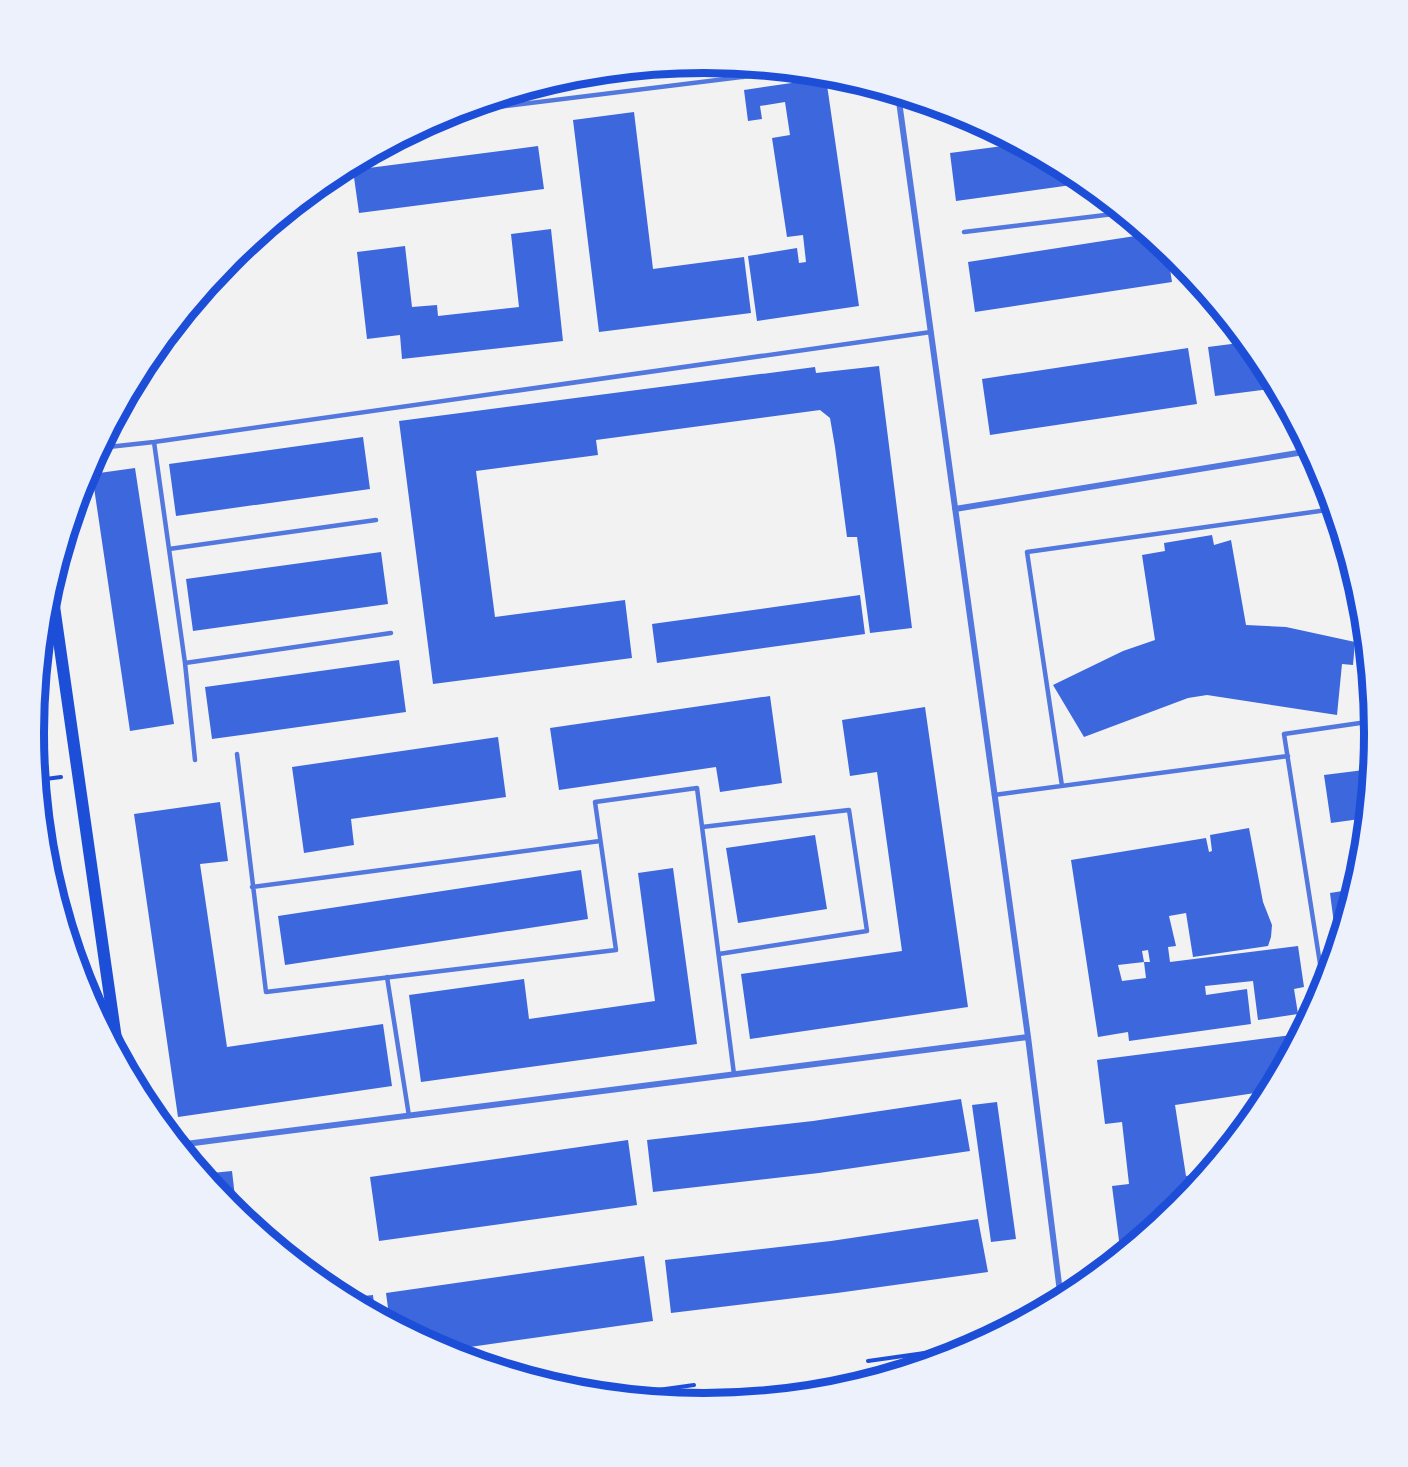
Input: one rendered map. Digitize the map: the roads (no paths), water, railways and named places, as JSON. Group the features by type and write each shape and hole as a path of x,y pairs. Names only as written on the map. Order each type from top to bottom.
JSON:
{"main road":[{"path":"55,612 115,1032"}],"street":[{"path":"899,103 1028,1037 1060,1290"},
{"path":"955,509 1301,452"},
{"path":"186,1144 1028,1037"}],"lane":[{"path":"494,108 757,75"},
{"path":"964,232 1112,214"},
{"path":"109,447 931,332"},
{"path":"154,442 185,663 195,760"},
{"path":"1062,786 1027,552 1325,510"},
{"path":"169,549 376,520"},
{"path":"185,663 391,633"},
{"path":"1321,968 1284,734 1364,722"},
{"path":"237,754 266,992 616,950 594,802 697,788 734,1074"},
{"path":"994,795 1288,756"},
{"path":"702,827 849,810 867,931 718,954"},
{"path":"252,887 600,841"},
{"path":"387,977 409,1116"}]}
